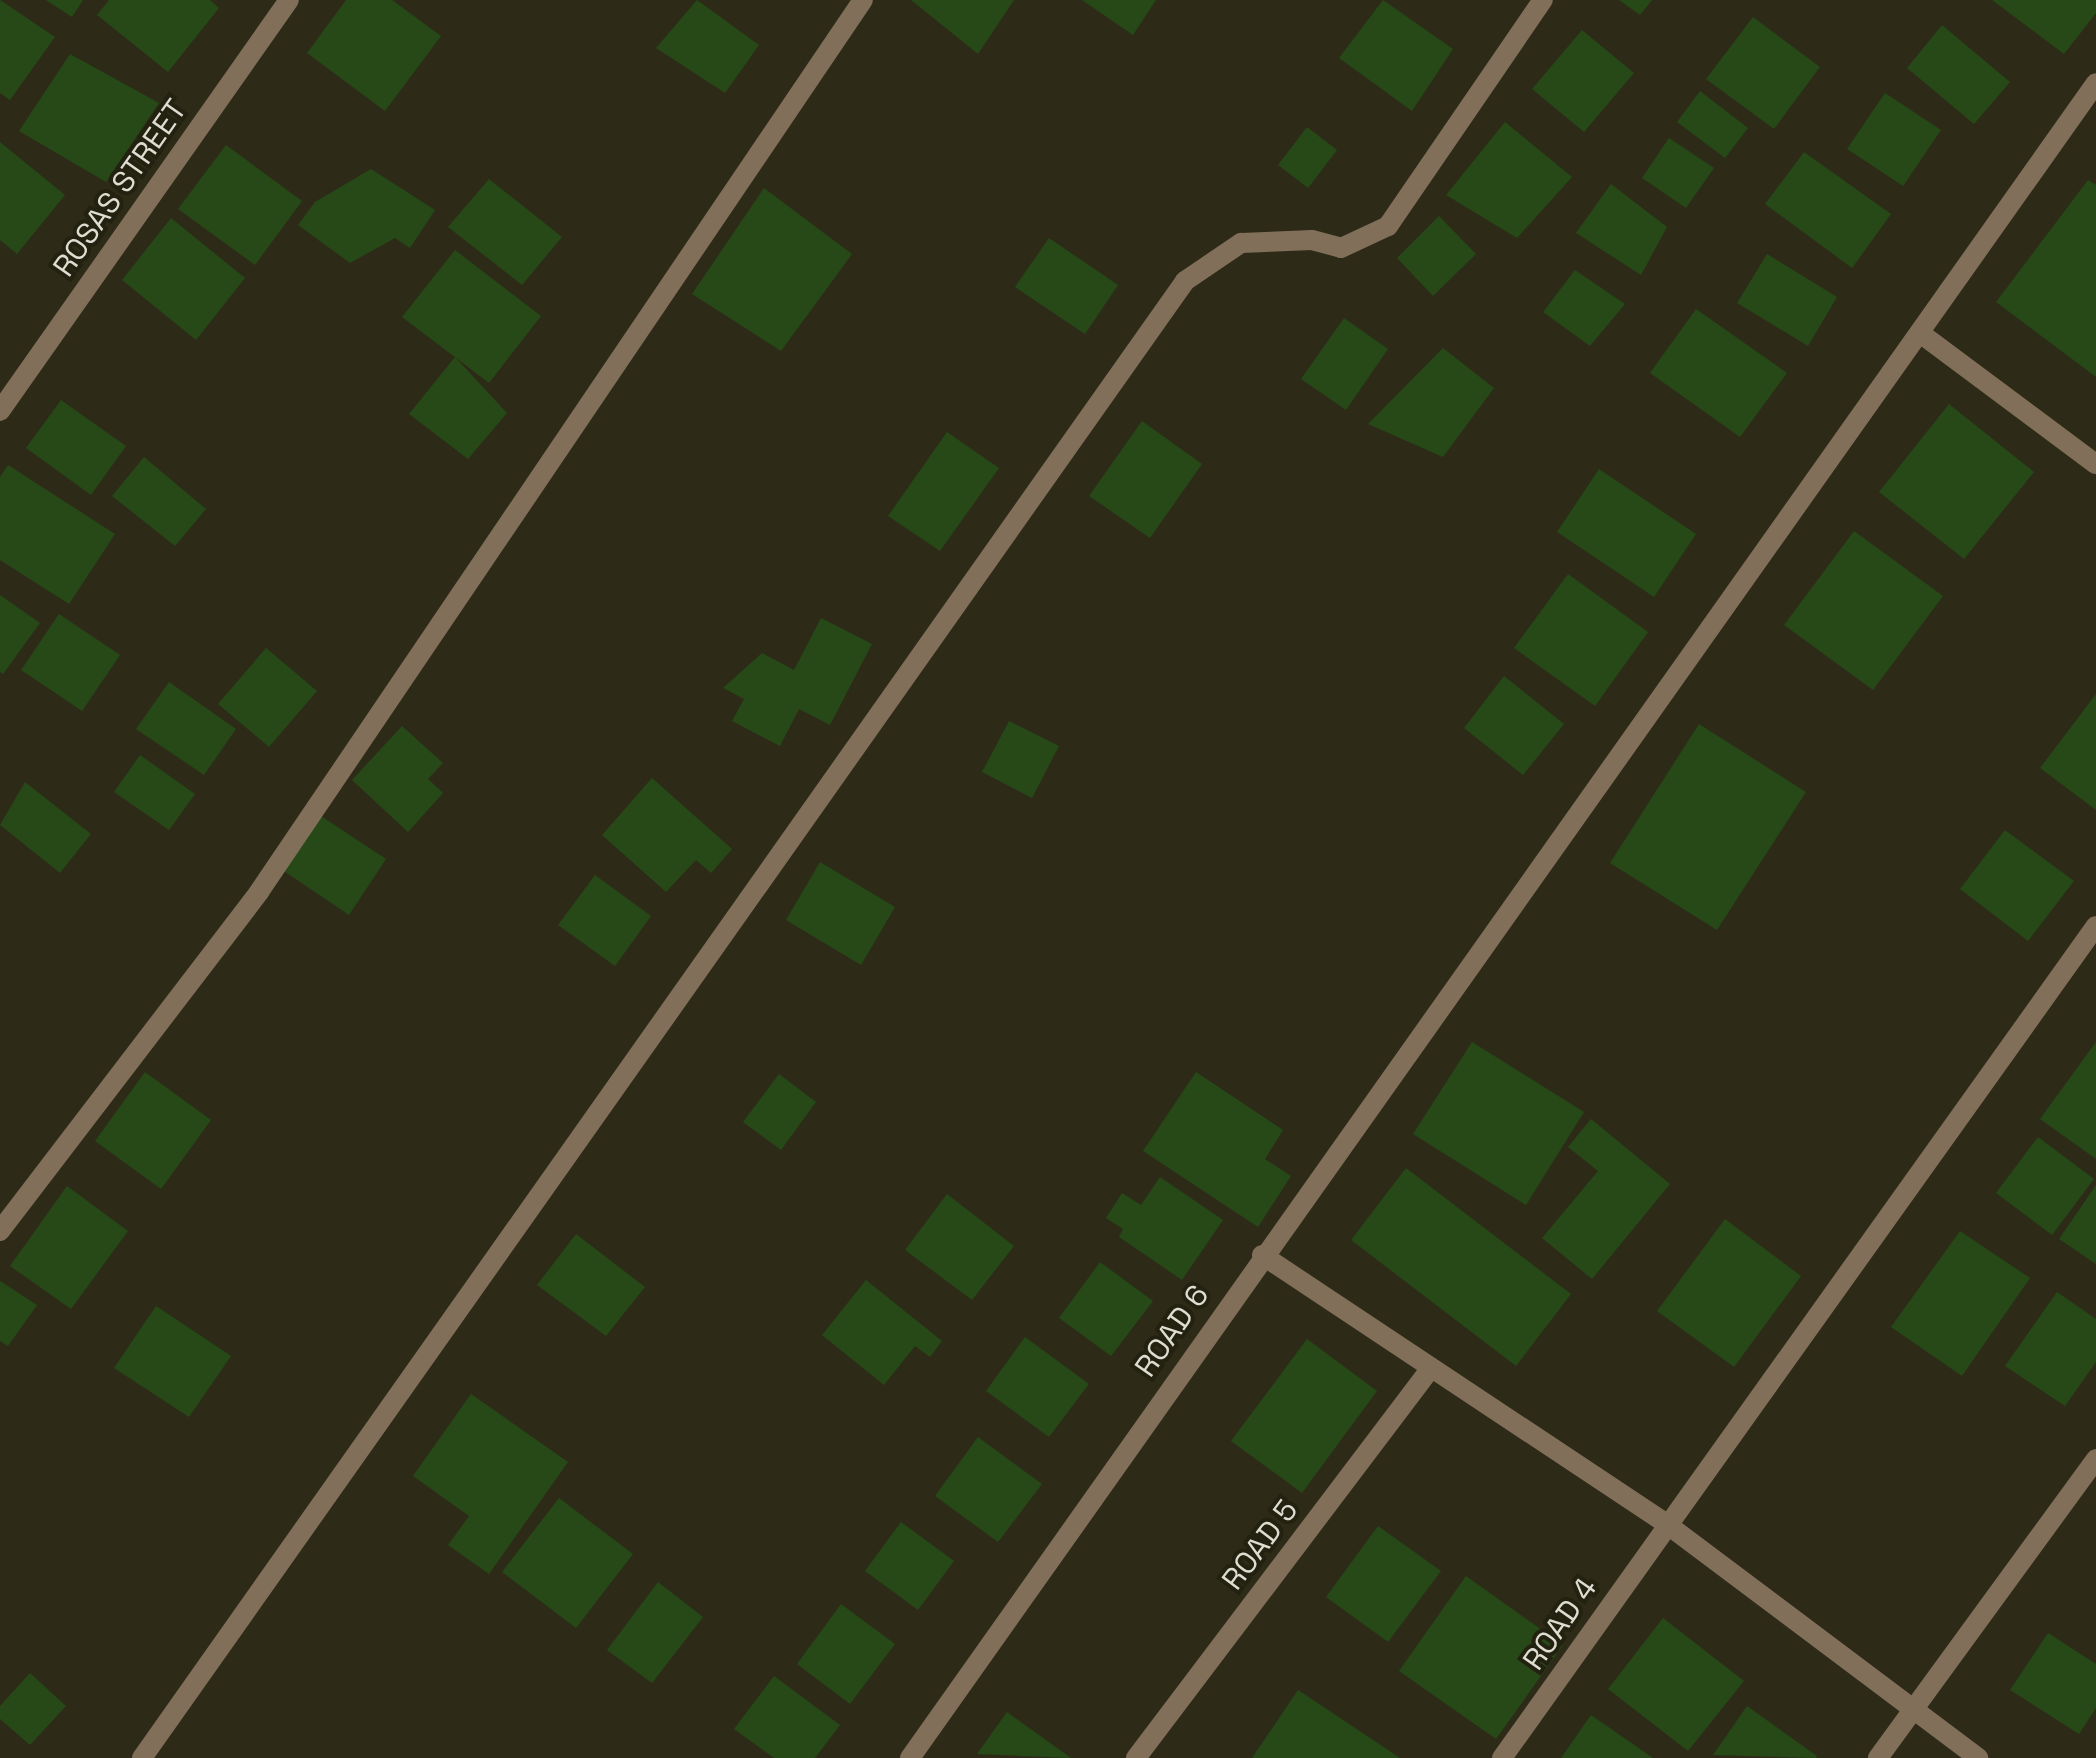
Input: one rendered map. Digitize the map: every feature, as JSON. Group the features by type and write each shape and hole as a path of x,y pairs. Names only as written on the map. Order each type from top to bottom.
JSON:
{"street":[{"name":"ROSAS STREET","path":"0,411 289,0"},
{"path":"0,1231 258,892 862,0"},
{"path":"142,1758 1184,281 1242,243 1341,248 1388,226 1543,0"},
{"name":"ROAD 6","path":"910,1758 1262,1255 1491,945 2096,83"},
{"path":"1920,334 2094,460"},
{"name":"ROAD 4","path":"1502,1758 2096,926"},
{"path":"1262,1255 1668,1524 1978,1758"},
{"name":"ROAD 5","path":"1136,1758 1431,1368"},
{"path":"1878,1758 2096,1459"}],"building":[{"path":"0,0 55,37 10,100 0,93"},
{"path":"46,0 83,0 72,17"},
{"path":"109,0 210,0 219,8 168,72 97,15"},
{"path":"346,0 392,0 441,36 385,111 307,53"},
{"path":"697,0 759,45 725,93 656,48"},
{"path":"911,0 1014,0 978,54"},
{"path":"1082,0 1156,0 1133,35"},
{"path":"1383,0 1453,49 1412,111 1339,58"},
{"path":"1619,0 1652,0 1640,15"},
{"path":"1992,0 2096,0 2096,13 2064,54"},
{"path":"1753,17 1820,67 1774,129 1706,79"},
{"path":"1942,25 2010,82 1974,124 1907,68"},
{"path":"1582,30 1634,73 1584,132 1532,89"},
{"path":"70,54 159,103 106,182 19,131"},
{"path":"1700,91 1748,128 1725,158 1677,122"},
{"path":"1885,93 1941,130 1903,186 1847,149"},
{"path":"1505,122 1572,177 1517,238 1446,195"},
{"path":"1307,127 1337,150 1308,188 1278,165"},
{"path":"1669,138 1714,168 1686,208 1642,178"},
{"path":"0,142 65,195 17,254 0,240"},
{"path":"226,145 302,201 255,265 178,209"},
{"path":"1804,152 1891,214 1852,268 1765,204"},
{"path":"371,169 435,210 410,248 395,238 350,263 298,225 315,202"},
{"path":"489,179 562,237 522,285 448,227"},
{"path":"2088,180 2096,185 2096,377 1996,302"},
{"path":"1611,184 1667,227 1641,275 1576,233"},
{"path":"764,188 852,254 781,351 692,294"},
{"path":"1439,216 1476,254 1433,296 1397,258"},
{"path":"171,218 245,278 196,340 122,280"},
{"path":"1049,238 1118,285 1085,334 1015,287"},
{"path":"455,250 541,316 489,383 402,317"},
{"path":"1767,254 1837,297 1808,346 1737,303"},
{"path":"1575,270 1625,304 1590,346 1543,312"},
{"path":"1696,309 1787,373 1740,437 1650,373"},
{"path":"1344,318 1388,349 1346,410 1301,379"},
{"path":"1443,348 1494,388 1443,457 1368,424"},
{"path":"455,357 507,413 468,459 409,414"},
{"path":"61,400 126,446 91,495 26,448"},
{"path":"1949,404 2034,472 1964,559 1879,492"},
{"path":"1142,421 1202,464 1150,538 1089,496"},
{"path":"947,432 999,468 940,551 888,516"},
{"path":"144,457 206,509 175,546 112,496"},
{"path":"8,465 115,534 69,604 0,560 0,477"},
{"path":"1599,469 1696,534 1654,597 1557,532"},
{"path":"1854,531 1943,596 1873,690 1784,625"},
{"path":"1568,574 1648,632 1595,706 1514,648"},
{"path":"0,595 40,623 3,674 0,672"},
{"path":"59,614 120,655 82,711 21,670"},
{"path":"821,618 872,644 830,725 799,709 780,746 732,721 744,699 723,688 762,653 794,670"},
{"path":"266,648 317,691 269,747 218,704"},
{"path":"1504,676 1564,724 1523,775 1464,728"},
{"path":"169,682 236,729 204,775 136,729"},
{"path":"2096,694 2096,810 2040,768"},
{"path":"1009,721 1059,746 1032,798 982,772"},
{"path":"1699,724 1806,792 1717,930 1610,863"},
{"path":"402,726 443,763 428,779 443,793 408,832 352,780"},
{"path":"140,755 195,794 169,830 114,792"},
{"path":"652,778 732,849 711,873 696,860 666,892 602,835"},
{"path":"25,782 91,834 60,873 0,825"},
{"path":"312,810 386,859 349,915 275,865"},
{"path":"2005,830 2074,881 2028,941 1960,889"},
{"path":"820,862 895,907 861,965 786,920"},
{"path":"595,875 651,916 615,966 558,925"},
{"path":"1472,1042 1584,1112 1526,1205 1413,1134"},
{"path":"2096,1042 2096,1159 2040,1119"},
{"path":"145,1072 211,1120 161,1189 95,1141"},
{"path":"1196,1072 1283,1130 1265,1159 1291,1176 1258,1227 1143,1151"},
{"path":"779,1074 816,1102 781,1150 743,1122"},
{"path":"1591,1119 1670,1184 1592,1279 1542,1238 1598,1171 1568,1147"},
{"path":"2038,1137 2094,1179 2052,1235 1996,1193"},
{"path":"1406,1168 1571,1294 1516,1366 1351,1240"},
{"path":"1160,1177 1223,1220 1182,1280 1119,1237 1123,1229 1106,1218 1122,1193 1141,1205"},
{"path":"2096,1185 2096,1264 2059,1239"},
{"path":"67,1186 128,1231 71,1309 10,1266"},
{"path":"947,1194 1014,1246 972,1300 905,1250"},
{"path":"1725,1219 1801,1276 1734,1367 1657,1311"},
{"path":"1960,1231 2030,1278 1962,1376 1891,1327"},
{"path":"576,1234 645,1287 606,1336 537,1285"},
{"path":"1100,1262 1153,1301 1111,1356 1059,1318"},
{"path":"866,1280 942,1341 930,1357 915,1346 884,1385 822,1335"},
{"path":"0,1281 37,1305 8,1346 0,1341"},
{"path":"2057,1292 2096,1319 2096,1362 2065,1406 2005,1366"},
{"path":"156,1306 231,1356 189,1417 114,1368"},
{"path":"1025,1337 1089,1384 1049,1437 986,1391"},
{"path":"1307,1339 1377,1391 1302,1493 1231,1441"},
{"path":"471,1394 568,1462 489,1574 448,1545 469,1516 413,1476"},
{"path":"978,1437 1042,1484 998,1542 935,1496"},
{"path":"559,1498 633,1554 576,1628 502,1572"},
{"path":"901,1522 954,1561 918,1610 865,1571"},
{"path":"1378,1526 1441,1571 1388,1642 1326,1597"},
{"path":"1466,1576 1563,1645 1496,1739 1399,1671"},
{"path":"658,1582 703,1617 652,1683 607,1650"},
{"path":"841,1604 895,1644 850,1704 797,1664"},
{"path":"1663,1618 1744,1681 1688,1751 1608,1689"},
{"path":"2048,1633 2096,1664 2096,1708 2079,1734 2010,1690"},
{"path":"30,1673 66,1706 30,1745 0,1719 0,1706"},
{"path":"774,1676 840,1725 815,1758 774,1758 734,1729"},
{"path":"1298,1690 1400,1758 1252,1758"},
{"path":"1747,1706 1817,1756 1816,1758 1713,1755"},
{"path":"1007,1712 1071,1758 977,1754"},
{"path":"1591,1715 1653,1758 1561,1758"}]}
